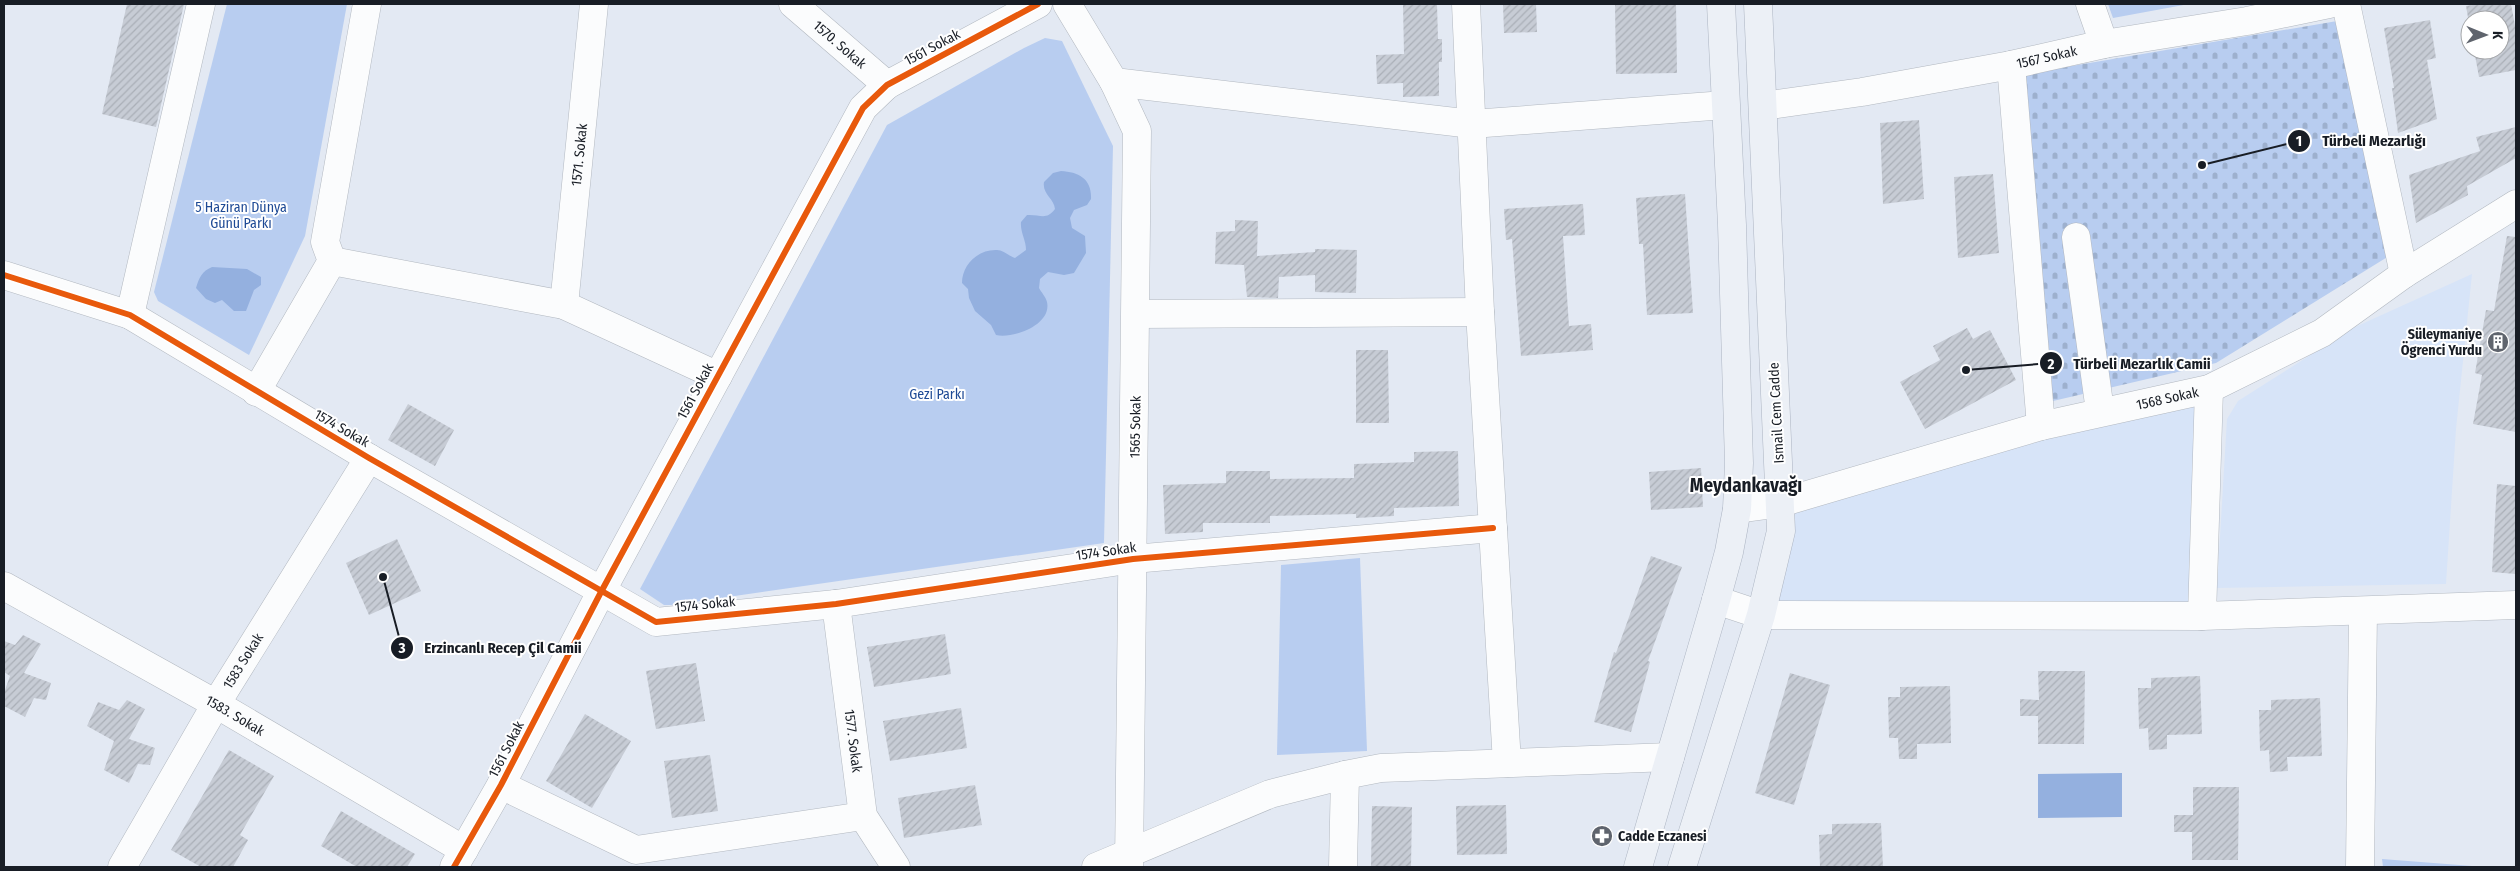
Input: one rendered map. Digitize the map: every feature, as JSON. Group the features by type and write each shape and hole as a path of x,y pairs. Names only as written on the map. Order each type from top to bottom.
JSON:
{"main road":[{"path":"1638,867 1716,600 1729,552 1737,509 1739,453 1732,225 1721,4"},
{"name":"Ismail Cem Cadde","path":"1682,867 1761,615 1781,532 1758,4"}],"street":[{"path":"130,316 201,4"},
{"path":"332,261 325,242 367,4"},
{"name":"1571. Sokak","path":"564,305 594,4"},
{"name":"1570. Sokak","path":"793,4 887,85"},
{"name":"1561 Sokak","path":"459,858 501,785 601,592 863,108 887,85 1038,4"},
{"name":"1565 Sokak","path":"1067,4 1114,82 1136,131 1136,314 1129,860"},
{"path":"1466,4 1480,312 1507,763"},
{"path":"2090,4 2104,44"},
{"name":"1567 Sokak","path":"1763,106 1862,92 2012,65 2246,12 2329,4"},
{"path":"2346,4 2404,274"},
{"path":"2012,65 2041,426"},
{"path":"1114,82 1472,124 1725,105"},
{"name":"1568 Sokak","path":"1737,509 1780,503 2041,426 2100,411 2209,389 2322,333 2404,274 2516,204"},
{"path":"2076,237 2100,411"},
{"path":"332,261 564,305 718,376"},
{"path":"256,392 332,261"},
{"name":"1574 Sokak","path":"4,275 130,316 369,458 656,622 836,604 1133,560 1493,528"},
{"path":"1136,314 1480,312"},
{"path":"2202,616 2209,389"},
{"name":"1583 Sokak","path":"122,867 216,704 369,458"},
{"name":"1583. Sokak","path":"4,586 216,704 459,858"},
{"path":"1716,600 1761,615 2202,616 2516,605"},
{"name":"1577. Sokak","path":"836,604 863,816 896,867"},
{"path":"2360,867 2363,611"},
{"path":"1096,867 1129,860 1270,794 1345,774 1381,768 1670,757"},
{"path":"1343,867 1345,774"},
{"path":"501,785 636,850 863,816"}],"shaded area":[{"path":"1061,171 1079,175 1087,182 1091,192 1091,199 1087,205 1074,210 1070,218 1072,228 1085,236 1086,253 1074,273 1064,275 1048,272 1040,279 1039,288 1047,302 1047,310 1038,324 1012,335 996,335 991,325 975,311 969,298 968,289 962,283 965,270 972,259 990,250 999,250 1015,258 1026,250 1021,222 1027,215 1046,216 1052,213 1055,209 1054,205 1046,193 1044,182 1053,173"},
{"path":"212,267 247,269 261,277 261,285 254,290 246,311 234,311 222,300 215,303 206,299 196,288 201,275"},
{"path":"2472,274 2456,429 2446,584 2217,588 2227,419 2238,401 2353,328"},
{"path":"2209,389 2202,616 1761,615 1780,503"},
{"path":"2122,773 2122,817 2038,818 2038,774"}],"green space":[{"name":"5 Haziran Dünya Günü Parkı","path":"227,4 347,4 305,236 249,355 158,301 154,292"},
{"path":"2108,4 2189,4 2113,18"},
{"path":"2343,20 2389,256 2216,363 2053,401 2025,74"},
{"name":"Gezi Parkı","path":"1045,38 1062,41 1113,146 1104,543 672,605 664,605 640,589 887,125"},
{"path":"1360,558 1367,751 1277,755 1281,565"},
{"path":"2382,859 2485,867 2383,867"}],"building":[{"path":"127,4 184,4 156,127 102,114"},
{"path":"1403,4 1437,4 1438,39 1442,39 1442,62 1439,62 1439,96 1403,97 1403,83 1377,84 1376,55 1404,54"},
{"path":"1503,4 1536,4 1537,32 1504,33"},
{"path":"1615,4 1676,4 1677,73 1616,74"},
{"path":"2511,4 2516,31 2516,70 2479,77 2476,60 2510,60 2510,10 2467,10 2466,6"},
{"path":"2430,20 2436,58 2427,60 2437,119 2398,133 2392,88 2394,88 2384,28"},
{"path":"1919,120 1924,199 1883,204 1880,123"},
{"path":"2516,127 2516,158 2467,186 2468,195 2416,223 2409,175 2480,151 2476,137"},
{"path":"1993,174 1999,253 1958,258 1954,177"},
{"path":"1685,194 1693,313 1647,315 1643,244 1639,244 1636,198"},
{"path":"1583,204 1585,235 1563,236 1569,326 1591,324 1593,350 1521,356 1512,239 1506,240 1504,209"},
{"path":"1235,220 1258,221 1257,256 1315,252 1315,249 1357,250 1356,293 1315,292 1315,275 1279,277 1278,298 1247,297 1244,265 1215,264 1216,232 1235,231"},
{"name":"Süleymaniye Ögrenci Yurdu","path":"2507,236 2516,237 2516,432 2473,424 2482,375 2475,373 2486,310 2494,311"},
{"path":"1967,328 1973,339 1990,330 2016,380 1925,429 1900,382 1940,360 1933,346"},
{"path":"1356,350 1388,350 1389,423 1356,423"},
{"path":"408,404 454,430 435,466 388,440"},
{"path":"1458,451 1459,506 1394,508 1394,516 1356,518 1356,514 1270,516 1270,523 1203,523 1203,532 1165,534 1163,485 1226,483 1226,471 1270,471 1270,479 1354,478 1354,464 1414,462 1414,452"},
{"path":"1701,468 1703,507 1651,510 1649,472"},
{"path":"2497,484 2516,486 2516,574 2492,572"},
{"path":"397,539 421,591 369,615 346,563"},
{"path":"1651,556 1682,567 1648,661 1650,662 1631,732 1594,722 1614,652 1616,653"},
{"path":"945,634 951,674 874,687 867,647"},
{"path":"23,635 41,644 24,673 51,683 46,700 34,698 25,717 4,706 4,693 10,676 4,672 4,641 15,645"},
{"path":"696,663 705,721 656,729 646,671"},
{"path":"2038,671 2085,671 2084,744 2038,744 2038,716 2020,716 2020,699 2039,700"},
{"path":"1790,673 1830,685 1794,805 1755,793"},
{"path":"2200,676 2202,734 2167,735 2167,749 2149,750 2148,728 2139,729 2138,688 2151,688 2151,678"},
{"path":"1950,686 1951,743 1917,744 1917,759 1899,759 1898,738 1889,738 1888,697 1900,697 1900,687"},
{"path":"2320,698 2322,756 2287,757 2288,771 2270,772 2269,750 2260,751 2259,710 2271,710 2271,700"},
{"path":"127,700 145,709 129,739 155,748 150,765 138,764 129,783 104,770 114,741 87,726 98,702 119,710"},
{"path":"961,708 967,748 890,761 883,721"},
{"path":"585,714 631,741 592,808 546,781"},
{"path":"229,750 274,776 240,835 248,840 233,867 201,867 171,850"},
{"path":"710,755 718,811 672,818 664,761"},
{"path":"975,785 982,825 904,838 898,798"},
{"path":"2193,787 2239,787 2238,860 2192,860 2192,832 2174,832 2174,815 2193,815"},
{"path":"1506,805 1507,854 1457,855 1456,806"},
{"path":"1372,806 1412,807 1411,867 1371,867"},
{"path":"341,811 415,854 407,867 357,867 321,846"},
{"path":"1881,823 1883,867 1820,867 1819,835 1832,834 1832,824"}],"cycle path":[{"path":"454,867 501,785 601,592 863,108 887,85 1038,4"},
{"path":"4,275 130,315 369,458 656,622 836,604 1133,559 1493,528"}],"place":[{"name":"Türbeli Mezarlığı","path":"2202,165"},
{"name":"Süleymaniye Ögrenci Yurdu","path":"2498,342"},
{"name":"Türbeli Mezarlık Camii","path":"1966,370"},
{"name":"Erzincanlı Recep Çil Camii","path":"383,577"},
{"name":"Cadde Eczanesi","path":"1602,836"}],"district":[{"name":"Meydankavağı","path":"1746,485"}]}
